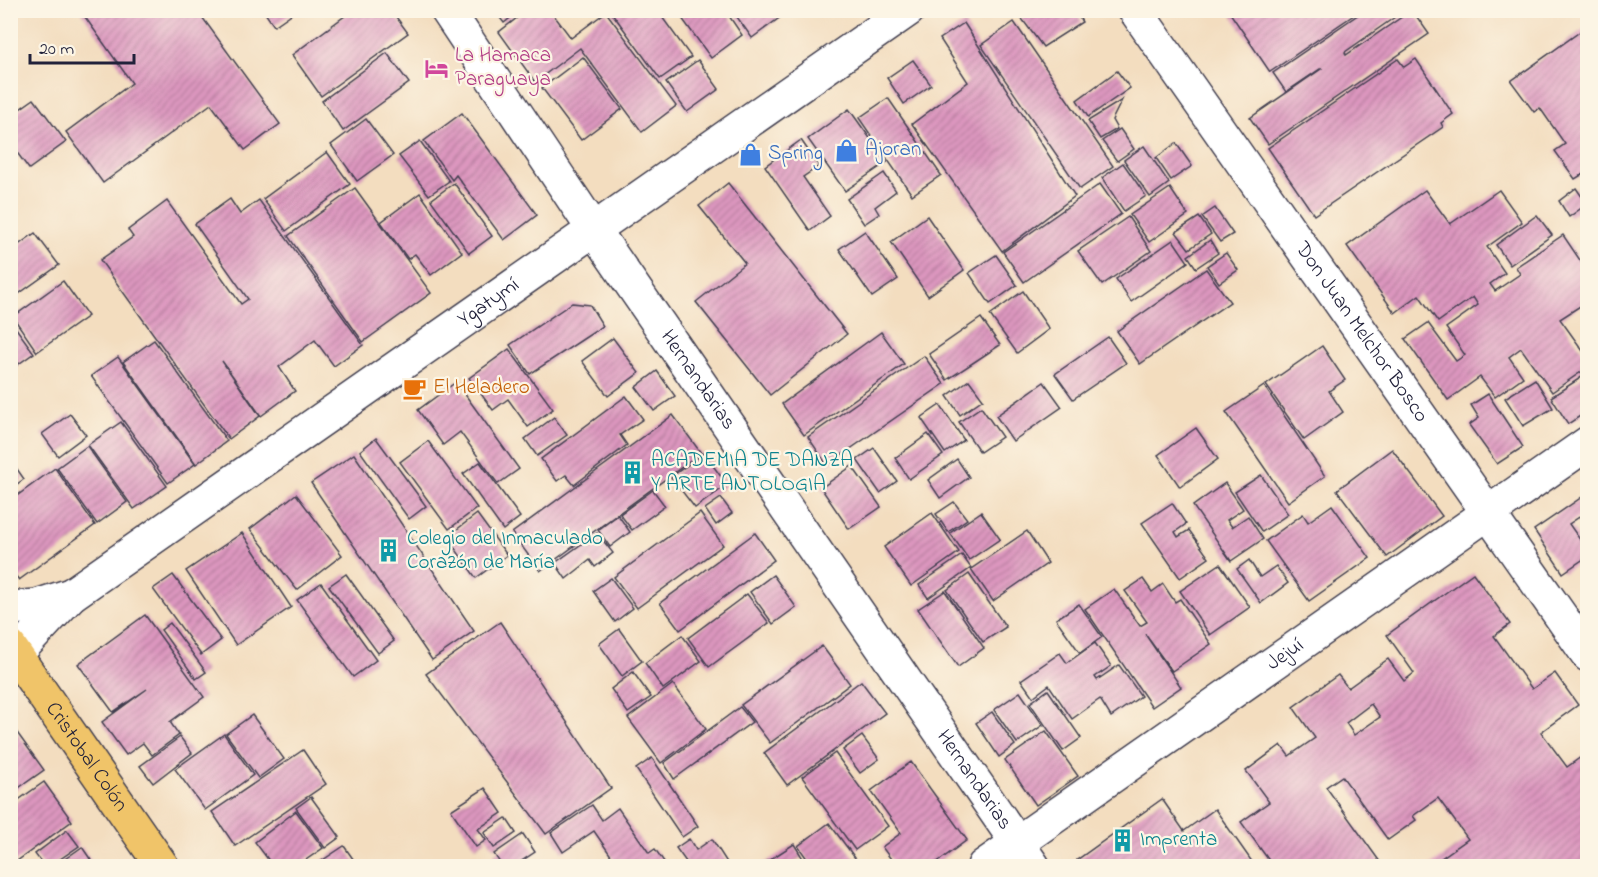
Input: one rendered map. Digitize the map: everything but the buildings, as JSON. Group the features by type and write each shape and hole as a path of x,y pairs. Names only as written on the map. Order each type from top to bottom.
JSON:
{"main road":[{"name":"Cristobal Colón","path":"12,653 162,867"}],"street":[{"name":"Hernandarias","path":"447,10 594,230 1025,855"},
{"name":"Ygatymí","path":"12,653 71,595 908,10"},
{"name":"Don Juan Melchor Bosco","path":"1135,10 1587,655"},
{"name":"Jejuí","path":"984,867 1025,855 1488,513 1587,443"},
{"name":"Ygatymí","path":"10,609 37,606 71,595"}],"place":[{"name":"La Hamaca Paraguaya","path":"437,68"},
{"name":"Ajoran","path":"847,150"},
{"name":"Spring","path":"750,154"},
{"name":"El Heladero","path":"415,388"},
{"name":"ACADEMIA DE DANZA Y ARTE ANTOLOGIA","path":"633,473"},
{"name":"Colegio del Inmaculado Corazón de María","path":"389,551"},
{"name":"Imprenta","path":"1122,840"}]}
